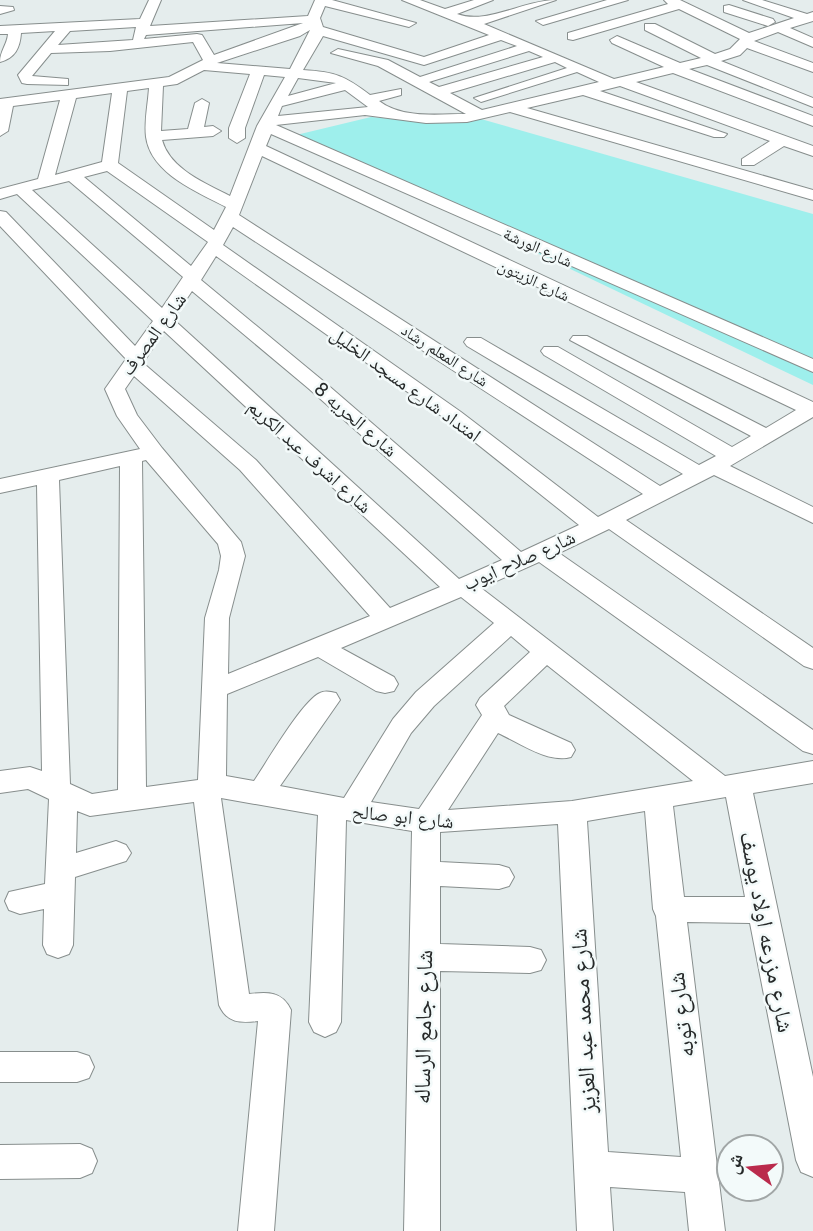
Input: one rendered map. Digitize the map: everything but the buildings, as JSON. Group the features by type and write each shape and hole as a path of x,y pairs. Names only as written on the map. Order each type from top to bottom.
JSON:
{"street":[{"path":"140,39 155,0"},
{"path":"447,13 488,0"},
{"path":"473,23 550,0"},
{"path":"543,21 619,0"},
{"path":"749,0 812,17"},
{"path":"414,1 530,46 578,68 650,92 773,141 813,151"},
{"path":"573,36 704,3"},
{"path":"679,8 744,42 813,68"},
{"path":"729,9 813,43"},
{"path":"266,124 345,111 384,112 440,120 481,115 616,82 676,73 732,54 744,42 812,17"},
{"path":"251,23 267,42"},
{"path":"50,49 83,47 115,53 140,39 251,23 406,54 425,61 502,35"},
{"path":"227,55 308,34 409,23"},
{"path":"66,27 50,49 28,71 27,80 106,84 113,90"},
{"path":"0,30 66,27 140,39 195,38 205,64"},
{"path":"0,131 4,103 156,84 179,78 227,55 267,42 365,27"},
{"path":"650,27 712,60 813,103"},
{"path":"0,58 7,55 14,43 15,29"},
{"path":"236,138 259,69 308,34"},
{"path":"308,34 324,75"},
{"path":"308,34 372,63 383,63 481,115"},
{"name":"شارع المصرف","path":"256,1231 275,1010 268,1006 241,1009 235,1004 209,788 217,618 233,556 229,542 143,455 116,396 118,383 193,279 233,211 266,124 308,34"},
{"path":"617,40 676,73 813,121"},
{"path":"416,81 530,46"},
{"path":"76,66 83,47"},
{"path":"438,92 555,58"},
{"path":"161,67 205,64 259,69"},
{"path":"324,75 342,64"},
{"path":"481,98 578,68"},
{"path":"650,92 676,73"},
{"path":"88,82 95,75 107,74"},
{"path":"324,75 354,83 368,100 384,112"},
{"path":"276,103 354,83"},
{"path":"156,84 154,136 213,131"},
{"path":"0,194 110,165 113,90"},
{"path":"583,90 750,142 773,141"},
{"path":"368,100 396,92"},
{"path":"45,182 69,95"},
{"path":"195,133 202,103"},
{"path":"532,103 813,180"},
{"path":"509,108 813,195"},
{"name":"شارع الورشة","path":"266,124 813,366"},
{"name":"شارع المعلم رشاد","path":"154,136 157,148 177,170 233,211 659,495"},
{"path":"748,162 773,141"},
{"name":"شارع الزيتون","path":"258,148 812,409"},
{"name":"امتداد شارع مسجد الخليل","path":"110,165 602,522 813,660"},
{"name":"شارع الحريه 8","path":"72,175 315,384 529,556 813,744"},
{"name":"شارع اشرف عبد الكريم","path":"21,189 164,322 459,587 729,787"},
{"path":"0,216 134,361 247,465 386,618"},
{"path":"580,340 766,436"},
{"path":"474,342 813,516"},
{"path":"551,351 714,465"},
{"name":"شارع صلاح ايوب","path":"215,689 459,587 602,522 659,495 812,409"},
{"path":"0,486 143,455 132,800"},
{"path":"48,476 60,792 58,945"},
{"path":"325,1023 342,809 410,717 451,675 510,623"},
{"path":"318,646 385,684"},
{"path":"426,822 454,775 497,713 489,705 546,652"},
{"path":"261,793 303,729 327,700"},
{"path":"493,719 561,750"},
{"name":"شارع ابو صالح","path":"0,782 30,778 90,805 209,788 261,793 426,822 461,822 572,812 813,772"},
{"name":"شارع مزرعه اولاد يوسف","path":"729,787 764,910 813,1160"},
{"name":"شارع توبه","path":"658,798 668,909 707,1231"},
{"name":"شارع محمد عبد العزيز","path":"572,812 595,1231"},
{"name":"شارع جامع الرساله","path":"422,1231 426,822"},
{"path":"20,901 116,853"},
{"path":"426,873 499,877"},
{"path":"668,909 764,910"},
{"path":"424,957 530,960"},
{"path":"0,1067 77,1068"},
{"path":"0,1163 80,1161"},
{"path":"592,1168 700,1177"}],"shaded area":[{"path":"371,117 437,123 481,119 813,214 813,385 292,136"}]}
